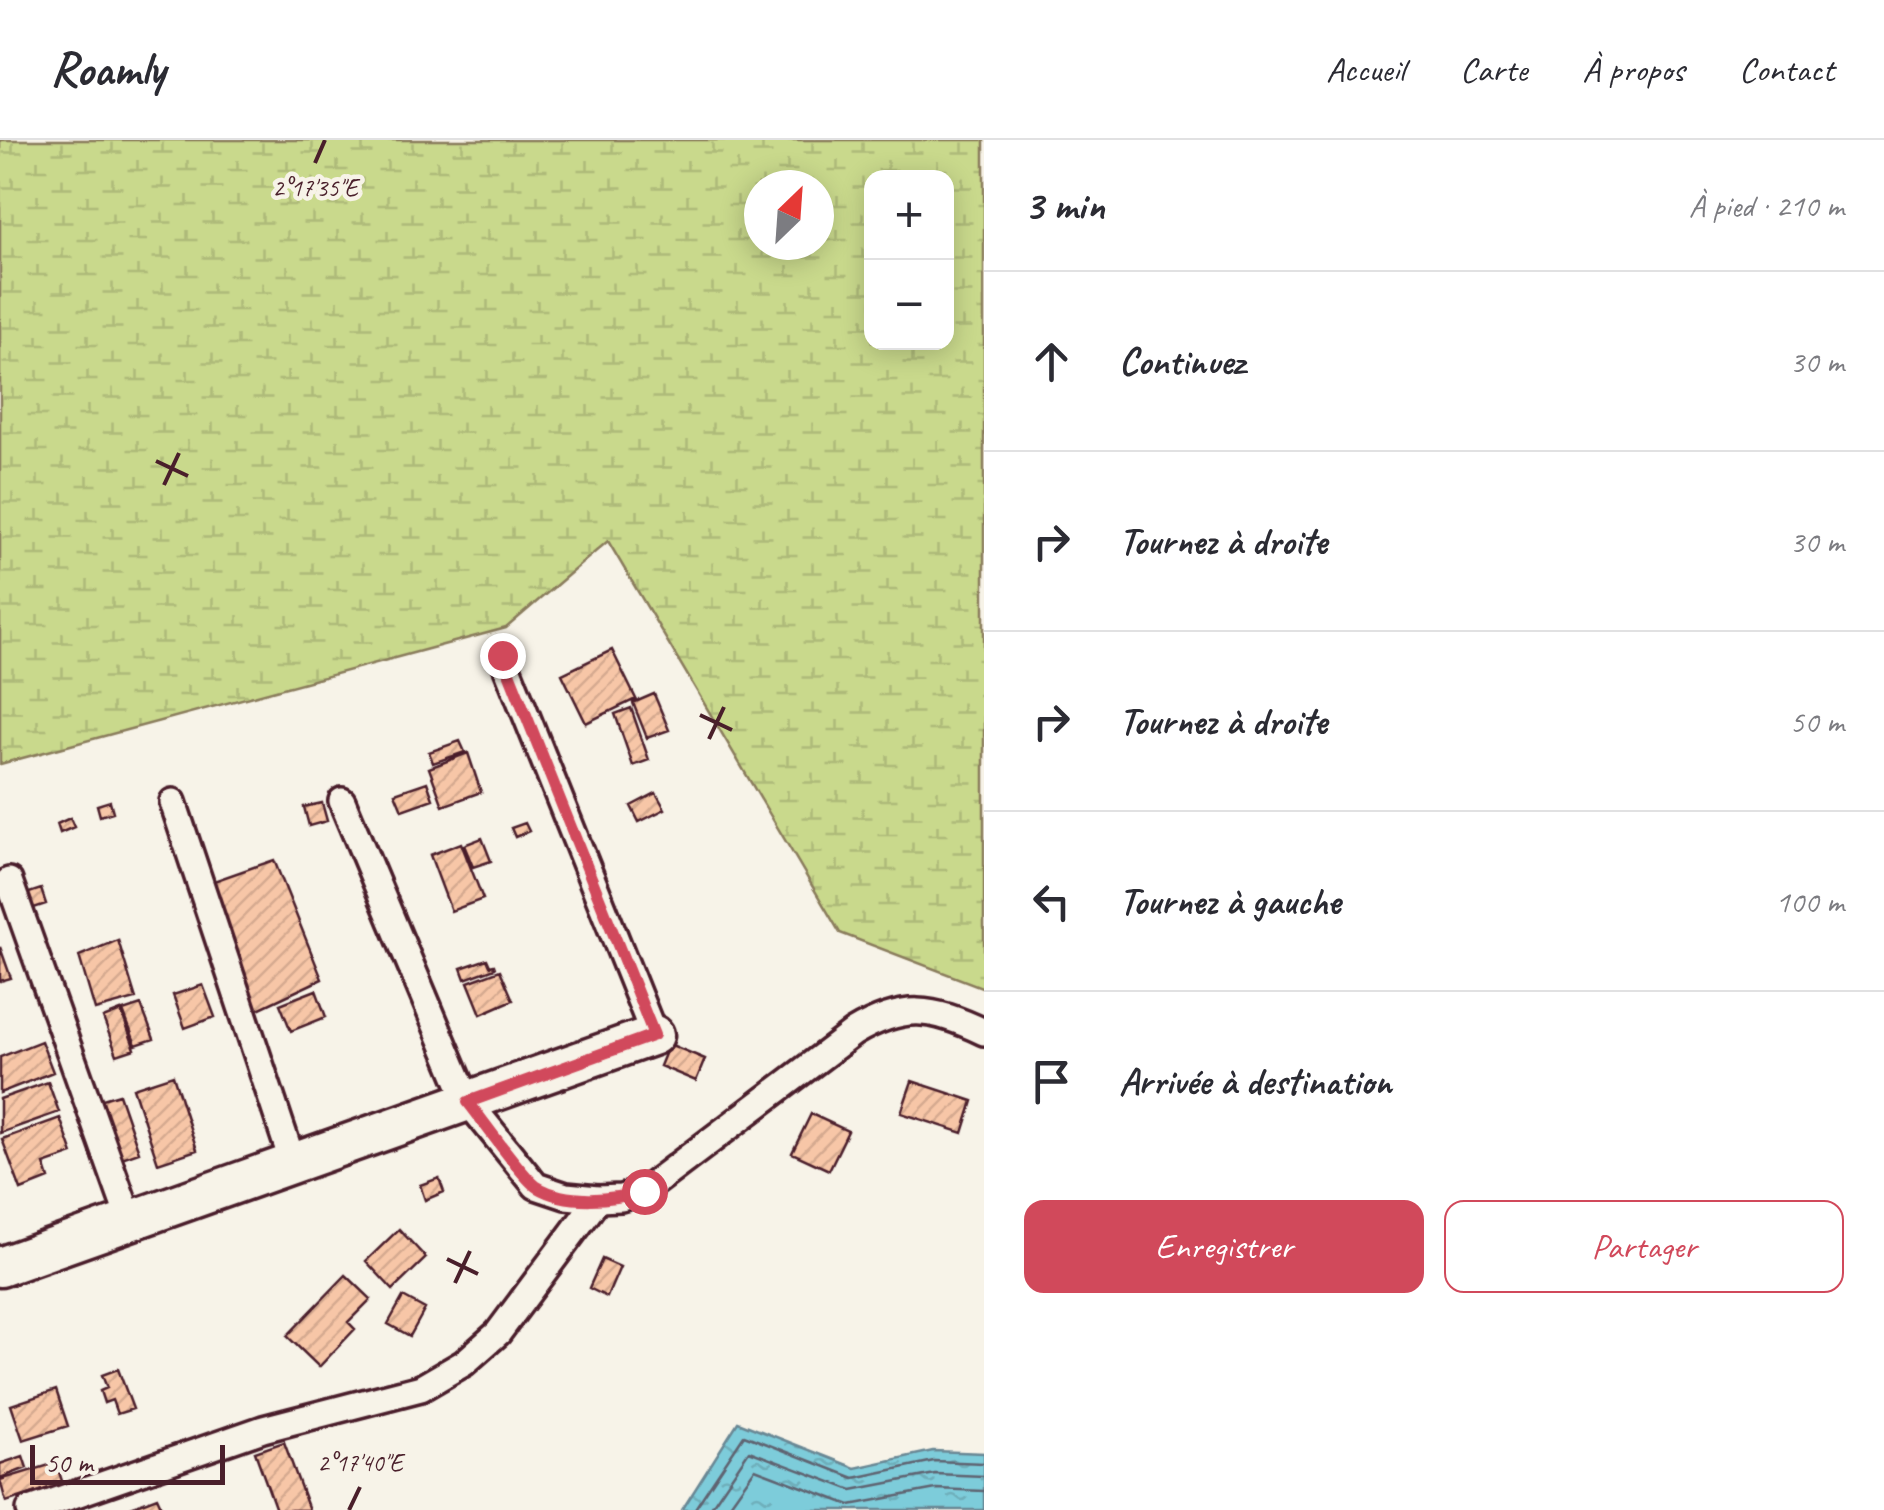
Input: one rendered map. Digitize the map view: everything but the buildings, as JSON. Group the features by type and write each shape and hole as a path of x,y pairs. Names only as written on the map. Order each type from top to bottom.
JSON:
{"street":[{"path":"0,1267 654,1035 502,655"},
{"path":"342,801 468,1102 536,1186 566,1196 598,1199 644,1191 853,1033 885,1014 917,1012 955,1018 984,1032"},
{"path":"173,802 294,1163"},
{"path":"8,881 130,1221"},
{"path":"30,1510 263,1428 421,1388 464,1363 498,1333 598,1199"}],"green space":[{"path":"0,140 984,140 984,988 840,933 608,541 506,628 0,764"}],"water":[{"path":"738,1422 855,1468 933,1451 984,1453 984,1510 682,1510"}],"route":[{"path":"502,655 654,1035 468,1102 536,1186 566,1196 598,1199 644,1191"}]}
